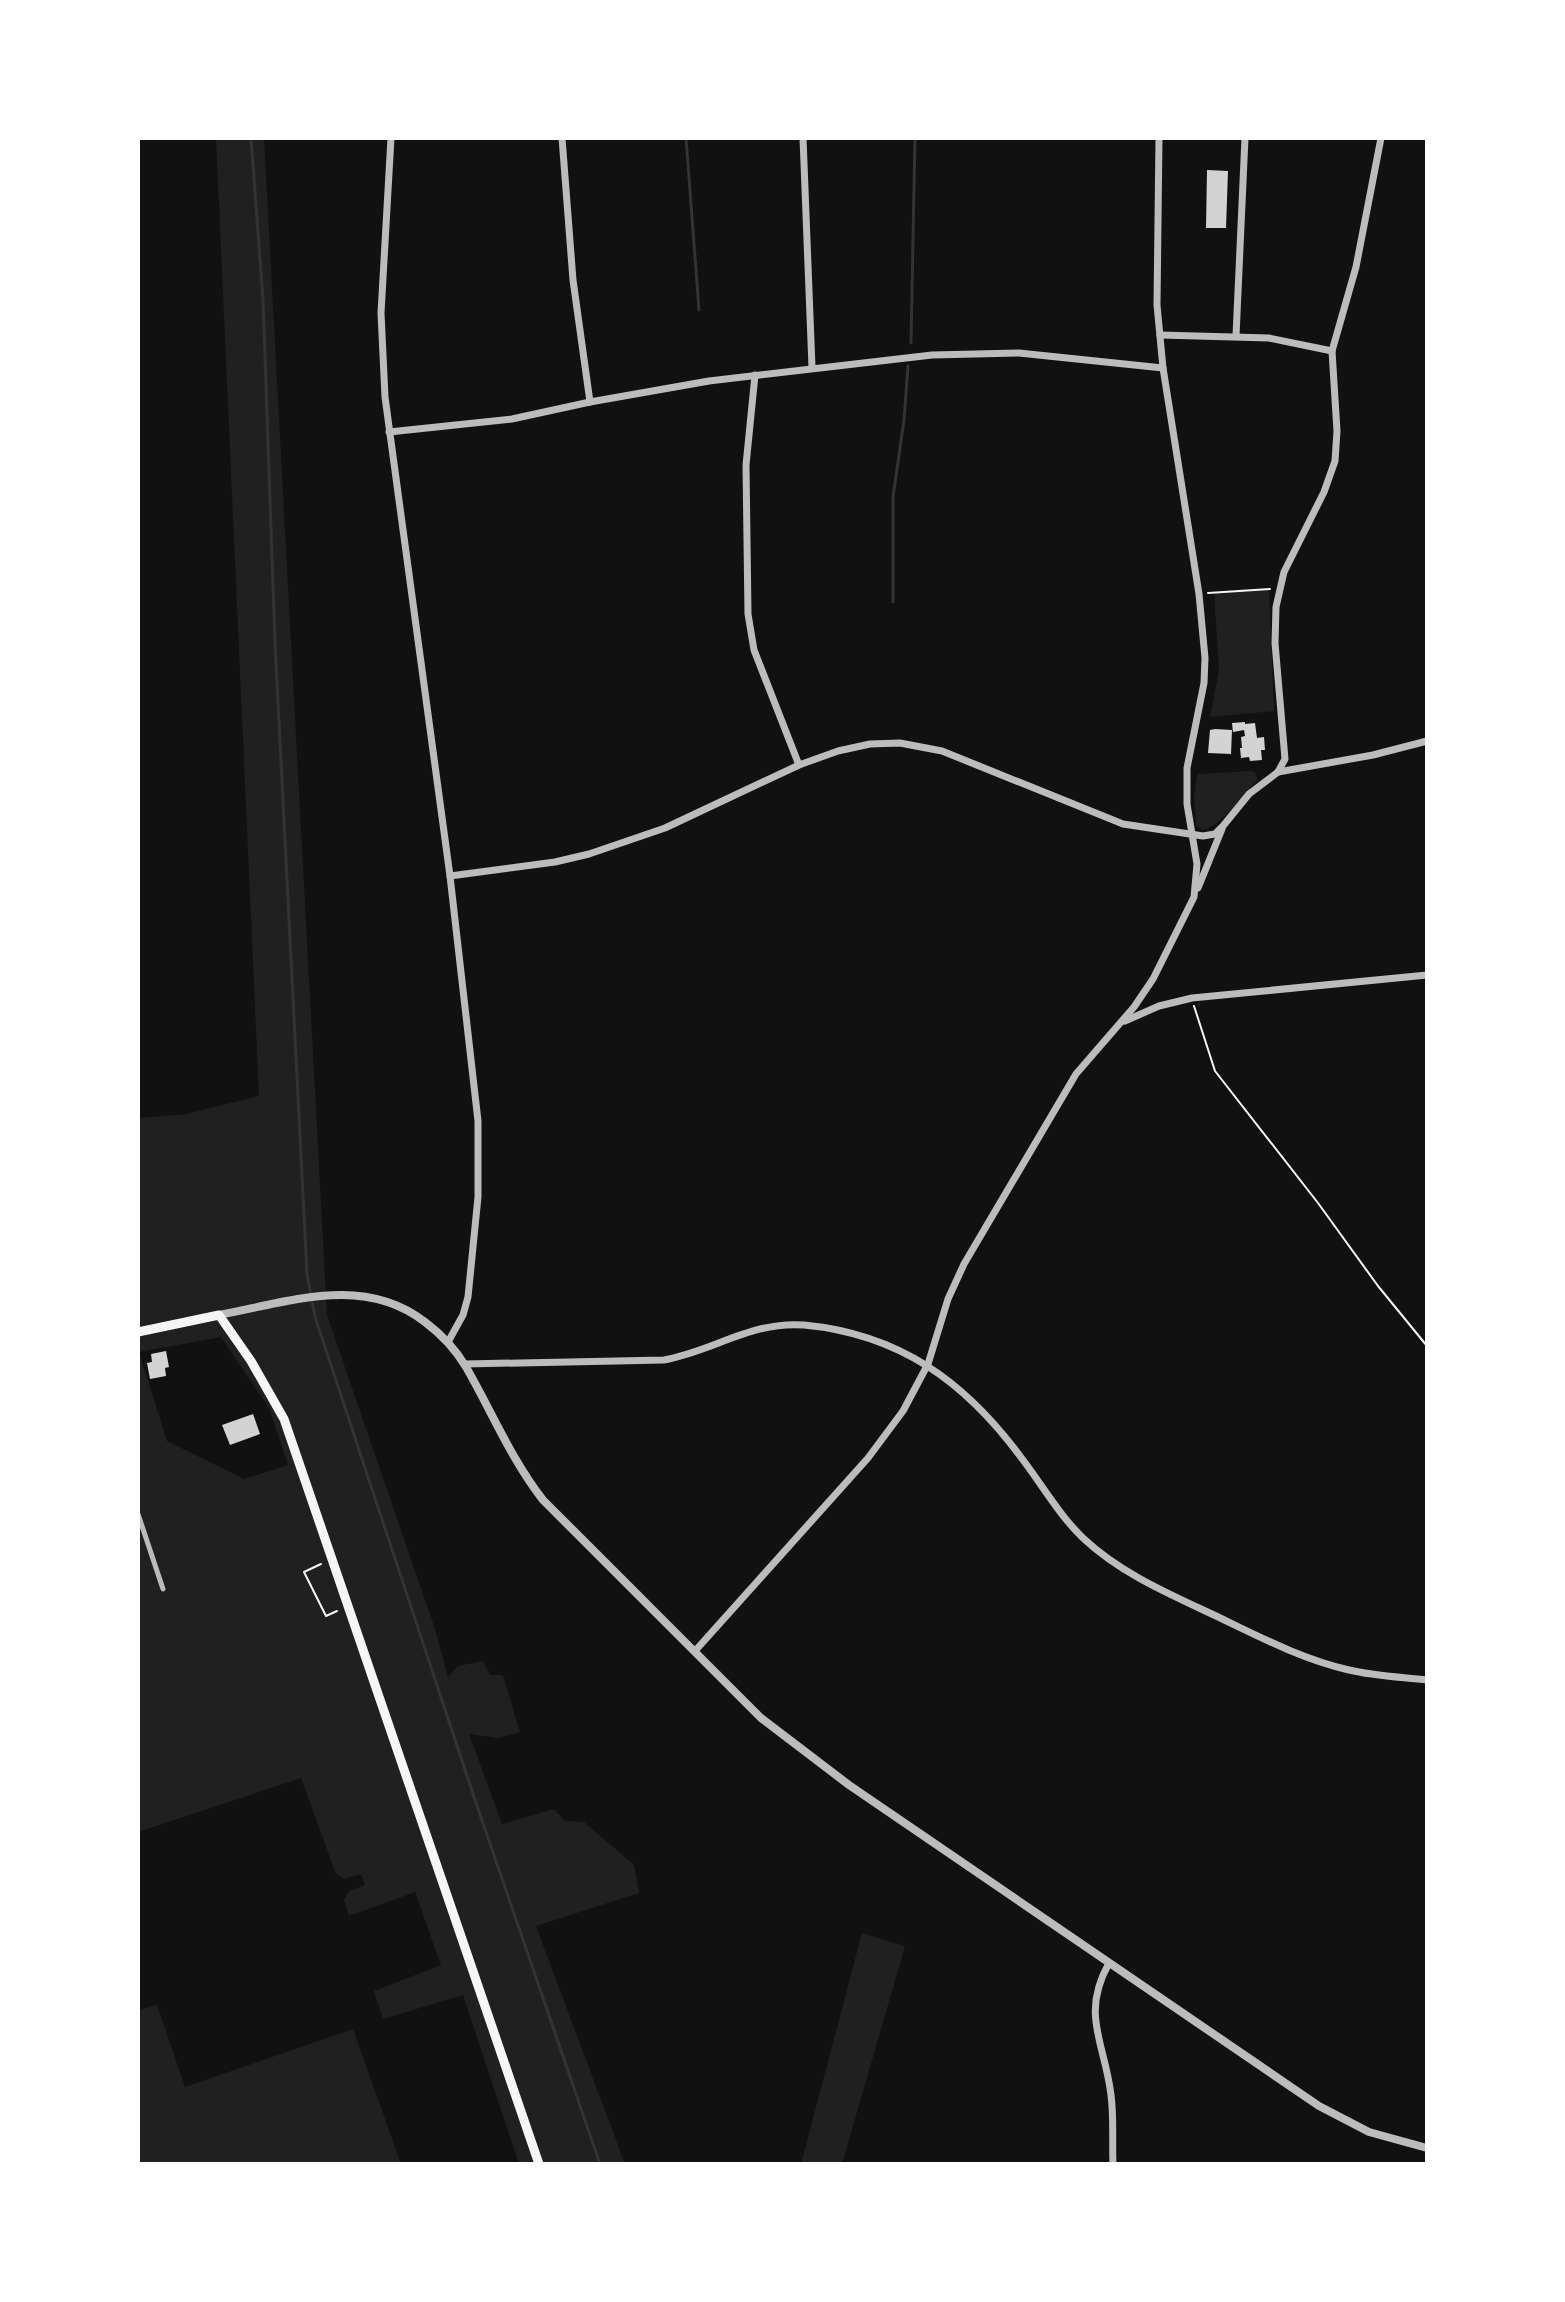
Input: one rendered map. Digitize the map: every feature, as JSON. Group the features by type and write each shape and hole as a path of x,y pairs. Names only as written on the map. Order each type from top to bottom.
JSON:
{"main road":[{"path":"138,1332 219,1315 240,1344 284,1419 539,2164"}],"street":[{"path":"391,138 381,313 385,397 450,876 474,1072 480,1169 468,1297 463,1315 448,1342"},
{"path":"562,138 573,280 590,402"},
{"path":"803,138 812,367"},
{"path":"1159,138 1156,281 1160,335 1199,594 1205,669 1187,768 1187,804 1197,864 1194,897"},
{"path":"1236,336 1245,138"},
{"path":"695,1651 868,1458 911,1400 928,1364 948,1299 964,1264 1020,1165 1076,1074 1153,979 1194,897 1223,826 1240,803 1283,765 1286,750 1275,643 1276,607 1284,572 1324,492 1335,461 1337,431 1332,351 1356,267 1381,138"},
{"path":"1160,335 1236,336 1301,343 1332,351"},
{"path":"389,432 512,419 590,402 755,375 932,355 984,352 1056,356 1163,368"},
{"path":"755,375 746,465 748,614 754,650 799,765"},
{"path":"1278,772 1373,755 1427,741"},
{"path":"450,876 555,862 589,854 665,828 799,765 870,744 900,743 962,757 1123,824 1209,836 1223,826"},
{"path":"1119,1023 1159,1006 1192,998 1427,975"},
{"path":"219,1315 326,1295 365,1295 395,1303 422,1319 448,1342 465,1364 517,1464 536,1491 775,1731 849,1785 1319,2106 1369,2132 1427,2148"},
{"path":"465,1364 664,1360 746,1331 788,1325 827,1328 852,1335 928,1364 975,1403 1074,1528 1090,1544 1124,1568 1169,1594 1303,1656 1361,1673 1427,1680"},
{"path":"138,1514 163,1589"},
{"path":"1109,1963 1096,1992 1094,2016 1111,2094 1113,2164"}],"path":[{"path":"1199,594 1279,589"},
{"path":"1192,998 1215,1071 1427,1346"},
{"path":"333,1558 304,1572 326,1616 349,1605"}],"shaded area":[{"path":"216,138 264,138 327,1315 435,1629 448,1677 458,1666 483,1661 490,1675 503,1675 520,1732 498,1738 469,1734 502,1824 554,1809 565,1821 584,1822 634,1865 639,1893 536,1926 625,2164 519,2164 463,1995 383,2019 374,1991 441,1965 415,1892 349,1916 344,1900 349,1891 365,1885 361,1874 344,1879 336,1874 301,1778 138,1832 138,1118 186,1114 259,1096","holes":["221,1337 269,1408 288,1465 244,1479 167,1441 139,1352"]},
{"path":"1269,589 1274,711 1210,717 1219,670 1214,593"},
{"path":"1256,773 1257,781 1223,817 1203,830 1196,826 1194,797 1197,774"},
{"path":"862,1933 905,1946 842,2164 801,2164"},
{"path":"157,2005 185,2087 353,2029 401,2164 138,2164 138,2010"}],"building":[{"path":"1207,170 1228,171 1226,228 1206,228"},
{"path":"1232,723 1255,723 1257,738 1264,737 1262,760 1241,758 1244,730 1233,732"},
{"path":"1210,730 1232,730 1231,754 1208,753"},
{"path":"166,1351 169,1367 165,1368 166,1376 150,1379 147,1363 152,1362 151,1354"},
{"path":"253,1414 260,1434 230,1445 222,1425"}],"waterway":[{"path":"251,138 263,299 275,643 307,1274 315,1317 600,2164"},
{"path":"686,138 699,310"},
{"path":"911,343 915,138"},
{"path":"893,602 893,497 908,366"}]}
